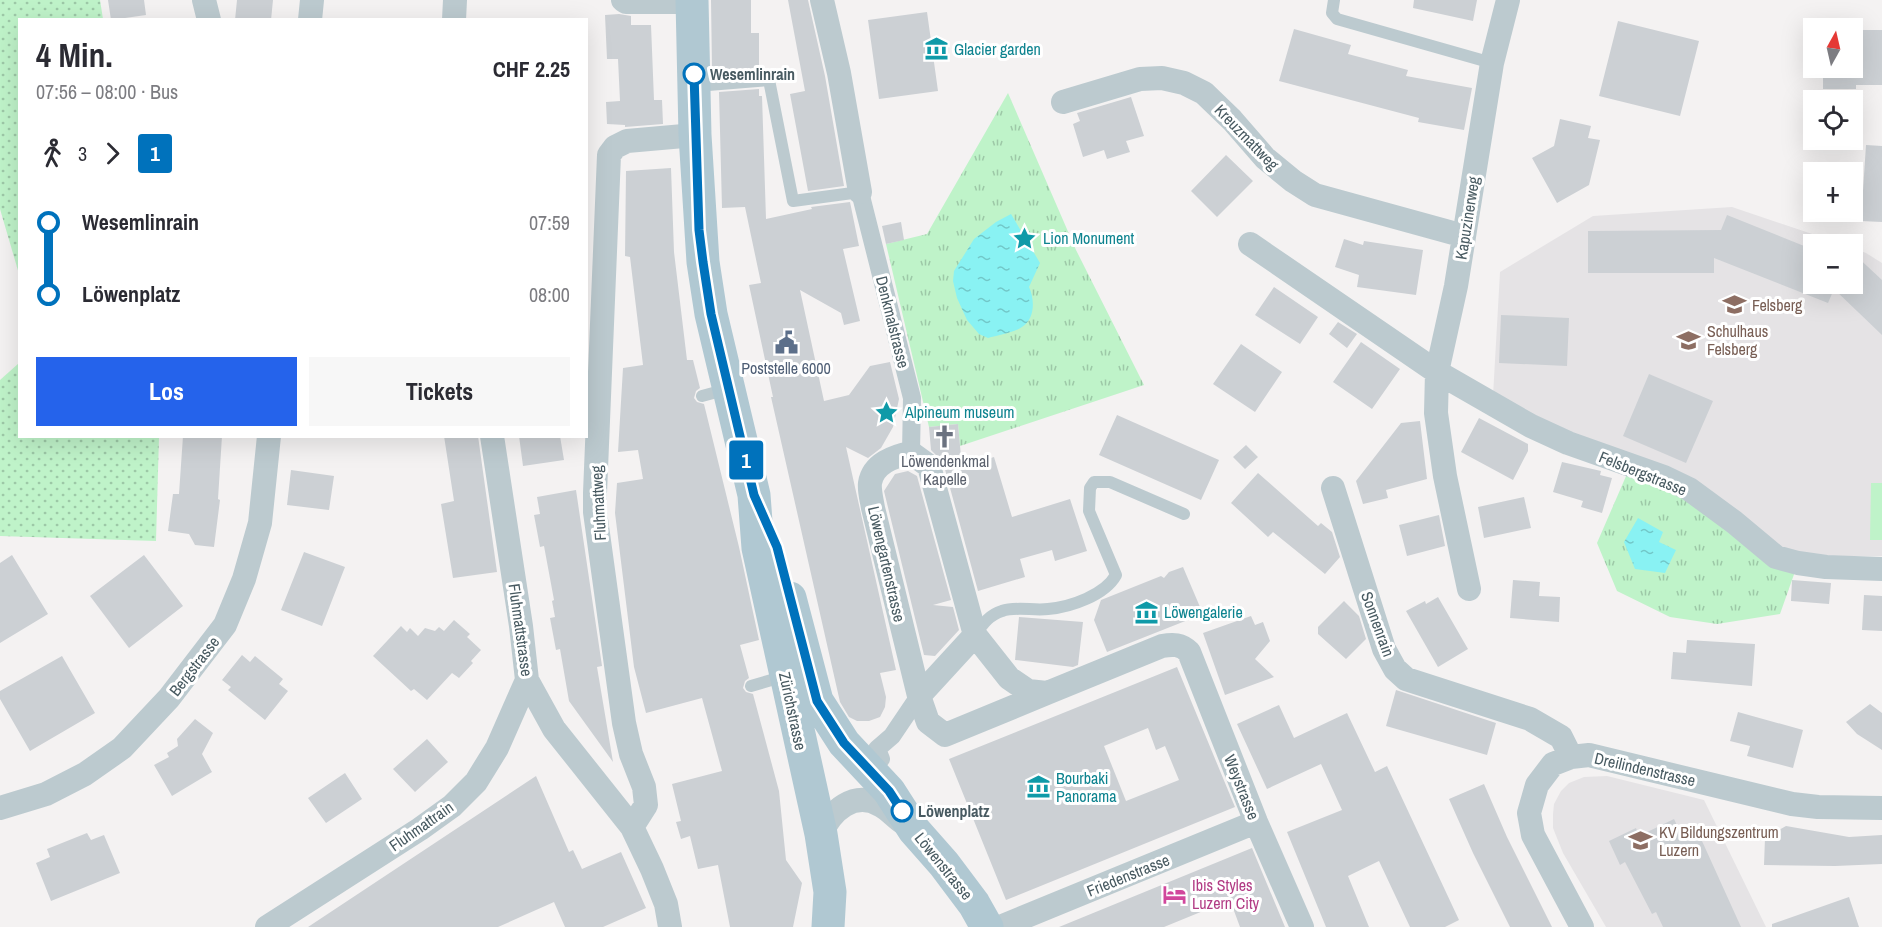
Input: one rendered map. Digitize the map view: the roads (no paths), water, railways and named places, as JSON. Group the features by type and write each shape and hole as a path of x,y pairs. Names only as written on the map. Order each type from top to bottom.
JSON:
{"main road":[{"name":"Zürichstrasse","path":"692,1 695,135 703,262 711,314 716,392 754,495 777,547 817,701 828,719 866,755"},
{"name":"Zürichstrasse","path":"754,495 758,548 821,834 830,892 828,927"},
{"name":"Löwenstrasse","path":"866,755 914,830 956,880 974,904 987,927"}],"street":[{"path":"204,0 208,18"},
{"path":"310,18 312,0"},
{"path":"454,0 454,18"},
{"path":"622,0 626,3 692,1"},
{"name":"Denkmalstrasse","path":"822,0 839,73 860,192 912,398 911,453"},
{"name":"Kapuzinerweg","path":"1470,589 1445,476 1436,413 1437,372 1456,286 1492,63 1508,0"},
{"name":"Kreuzmattweg","path":"1063,102 1140,79 1162,78 1184,83 1204,93 1232,120 1265,158 1314,195 1464,236"},
{"name":"Fluhmattweg","path":"632,827 646,805 644,787 631,754 624,723 595,502 609,155 615,147 627,141 695,135"},
{"path":"1250,244 1437,372"},
{"name":"Felsbergstrasse","path":"1437,372 1531,426 1568,443 1630,467 1664,477 1689,489 1776,557 1826,567 1882,569"},
{"name":"Bergstrasse","path":"0,808 46,794 85,774 122,748 169,698 225,625 244,579 260,523 268,438"},
{"name":"Fluhmattstrasse","path":"492,438 527,680 554,729 632,827 666,904 670,927"},
{"path":"911,453 929,466 932,473 975,634 1009,678 1028,691 1047,693"},
{"name":"Löwengartenstrasse","path":"911,453 888,459 876,471 870,483 873,508 919,696"},
{"name":"Sonnenrain","path":"1333,488 1384,649 1395,669 1406,679 1530,719 1561,737 1571,757"},
{"path":"866,755 892,736 919,696 975,634"},
{"name":"Weystrasse","path":"1047,693 1162,646 1173,644 1183,646 1189,652 1256,822 1302,927"},
{"name":"Fluhmattrain","path":"267,927 452,806 476,782 497,748 527,680"},
{"path":"919,696 928,722 945,735 1047,693"},
{"name":"Dreilindenstrasse","path":"1582,927 1533,835 1529,813 1537,785 1553,764 1571,757 1589,755 1792,804 1818,807 1882,808"},
{"path":"821,834 838,808 846,803 857,801 870,801 880,805 914,830"},
{"name":"Friedenstrasse","path":"1000,927 1256,822"}],"lane":[{"path":"1334,0 1332,13 1337,19 1492,63"},
{"path":"694,87 769,80 793,201 860,192"},
{"path":"975,634 988,617 1004,610 1050,609 1078,602 1110,585 1116,575 1089,511 1090,488 1094,482 1110,482 1184,514"},
{"path":"751,686 792,676 799,680 805,697 813,709 828,719"}],"water":[{"path":"1011,214 1040,263 1029,287 1033,309 1026,324 1022,327 988,338 979,334 967,320 957,298 953,281 954,271 974,239"},
{"path":"1638,518 1663,532 1659,542 1676,550 1665,573 1635,569 1624,542"}],"place":[{"name":"Glacier garden","path":"936,49"},
{"name":"Wesemlinrain","path":"694,74"},
{"name":"Lion Monument","path":"1025,238"},
{"name":"Felsberg","path":"1734,305"},
{"name":"Schulhaus Felsberg","path":"1689,340"},
{"name":"Poststelle 6000","path":"786,343"},
{"name":"Alpineum museum","path":"887,412"},
{"name":"Löwendenkmal Kapelle","path":"945,436"},
{"name":"Löwengalerie","path":"1146,612"},
{"name":"Bourbaki Panorama","path":"1038,787"},
{"name":"Löwenplatz","path":"902,811"},
{"name":"KV Bildungszentrum Luzern","path":"1641,841"},
{"name":"Ibis Styles Luzern City","path":"1174,894"}]}
